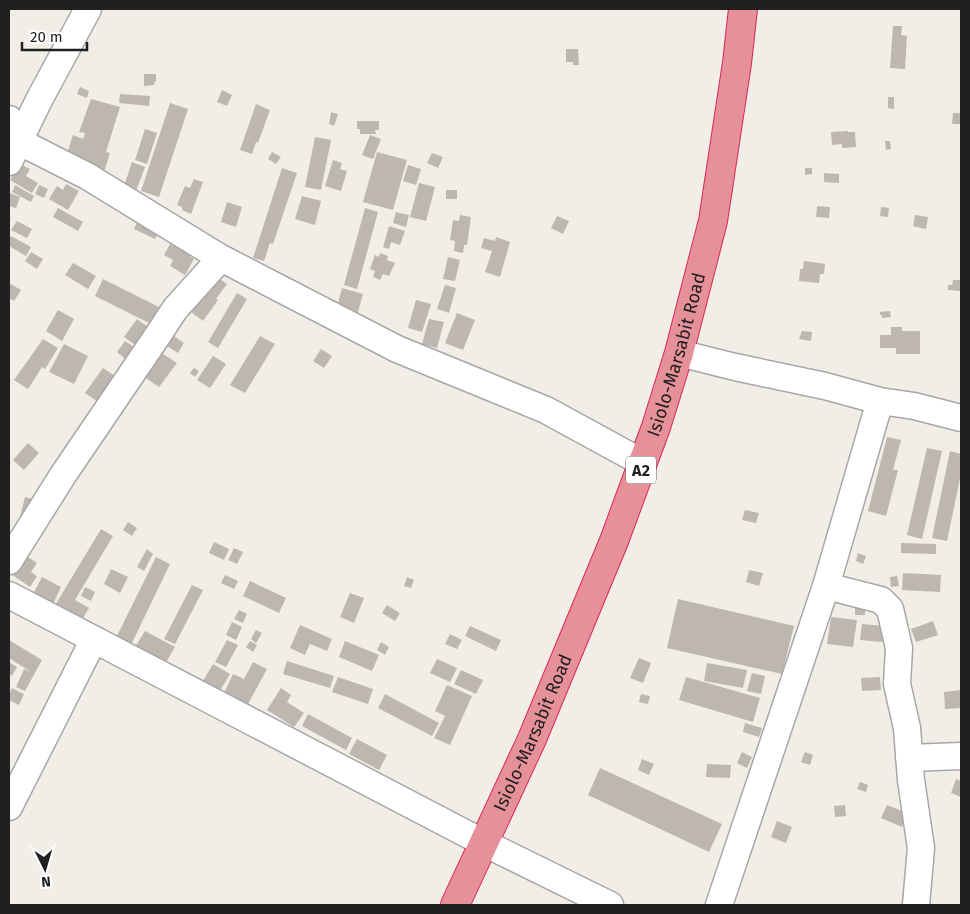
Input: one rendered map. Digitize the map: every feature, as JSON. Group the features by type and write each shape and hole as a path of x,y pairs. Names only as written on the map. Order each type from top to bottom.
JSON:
{"highway":[{"name":"Isiolo-Marsabit Road","path":"455,905 532,739 614,541 644,462 679,353 713,221 737,63 743,9"}],"street":[{"path":"14,152 39,100 88,9"},
{"path":"9,119 14,152"},
{"path":"14,152 86,176 221,258 396,349 546,410 644,462"},
{"path":"9,561 63,475 158,334 176,309 221,258"},
{"path":"679,353 826,386 880,401 914,406 961,418"},
{"path":"719,905 826,586 880,401"},
{"path":"826,586 881,600 890,609 899,648 897,684 907,728 909,758 922,848 916,905"},
{"path":"9,595 484,843 610,905"},
{"path":"9,807 94,640"},
{"path":"909,758 961,756"}],"building":[{"path":"893,26 902,26 901,35 907,36 905,69 890,68"},
{"path":"566,49 578,49 579,65 573,65 573,62 566,62"},
{"path":"144,74 156,74 154,85 144,86"},
{"path":"80,87 89,91 87,98 77,94"},
{"path":"222,90 232,95 227,106 217,102"},
{"path":"120,94 150,96 149,106 119,103"},
{"path":"888,97 894,97 894,109 888,108"},
{"path":"91,99 120,107 106,152 110,153 104,172 65,160 73,135 83,139 85,133 79,132"},
{"path":"170,103 188,109 159,197 141,191"},
{"path":"256,104 270,110 252,154 240,150"},
{"path":"331,112 338,114 334,126 329,124"},
{"path":"953,113 961,113 961,124 952,124"},
{"path":"357,121 379,121 379,130 375,130 376,134 360,134 360,129 357,129"},
{"path":"145,129 157,133 147,164 135,160"},
{"path":"831,132 855,132 856,147 842,148 842,144 832,145"},
{"path":"370,135 381,139 373,159 362,155"},
{"path":"315,137 331,140 321,190 305,187"},
{"path":"885,141 890,141 891,149 886,150"},
{"path":"272,152 281,157 276,164 268,159"},
{"path":"377,152 407,160 393,210 363,202"},
{"path":"432,153 443,157 438,168 427,163"},
{"path":"333,160 342,163 340,169 347,171 341,191 325,186"},
{"path":"132,162 145,167 136,191 124,186"},
{"path":"20,164 30,169 26,176 38,183 32,193 10,180"},
{"path":"408,165 421,169 416,185 403,181"},
{"path":"282,168 297,173 273,244 270,243 264,261 253,258"},
{"path":"805,168 812,168 812,174 805,175"},
{"path":"824,173 839,174 839,183 824,182"},
{"path":"194,179 203,182 191,214 182,210 182,207 177,205 185,186 190,188"},
{"path":"419,183 435,187 426,221 410,217"},
{"path":"66,184 79,191 68,210 49,199 57,186 63,190"},
{"path":"15,185 34,196 31,202 12,192"},
{"path":"39,185 48,189 44,198 35,194"},
{"path":"446,190 457,190 457,199 446,199"},
{"path":"10,193 20,197 16,208 9,206"},
{"path":"302,196 321,201 315,225 295,219"},
{"path":"227,202 242,207 236,227 221,222"},
{"path":"817,206 830,207 829,218 816,217"},
{"path":"881,207 889,208 888,217 880,216"},
{"path":"58,208 83,222 78,231 53,217"},
{"path":"365,208 378,212 357,289 344,285"},
{"path":"396,212 409,215 406,227 393,223"},
{"path":"460,215 471,217 467,245 464,245 463,253 454,251 455,241 450,240 453,220 459,221"},
{"path":"915,215 928,217 926,229 913,226"},
{"path":"557,216 569,221 563,234 551,228"},
{"path":"138,220 159,230 155,239 134,229"},
{"path":"17,221 32,229 27,238 11,230"},
{"path":"389,226 405,231 400,245 391,242 389,249 383,247"},
{"path":"11,236 31,247 26,256 9,246"},
{"path":"496,237 510,242 500,277 485,272 492,251 481,248 484,238 495,241"},
{"path":"177,240 194,249 190,257 194,259 185,275 170,266 173,260 164,255 170,244 173,246"},
{"path":"31,252 43,259 37,269 25,261"},
{"path":"380,253 388,256 387,260 395,263 389,276 383,274 380,280 373,277 375,271 370,269 375,255 379,257"},
{"path":"448,257 460,260 455,281 443,279"},
{"path":"804,261 825,264 824,274 820,274 819,283 799,281 800,269 803,269"},
{"path":"73,263 96,276 88,289 65,275"},
{"path":"217,277 227,284 203,321 187,309"},
{"path":"103,279 161,308 153,325 95,296"},
{"path":"953,280 961,280 961,291 948,290 948,285 952,285"},
{"path":"9,283 21,290 14,301 9,298"},
{"path":"445,285 456,288 449,313 437,309"},
{"path":"342,288 363,294 357,316 336,311"},
{"path":"237,293 247,299 218,348 208,342"},
{"path":"416,300 431,304 422,332 408,328"},
{"path":"58,310 74,319 62,341 46,331"},
{"path":"890,311 891,317 882,318 882,315 880,315 880,312"},
{"path":"457,313 475,320 463,350 445,343"},
{"path":"137,319 151,329 138,347 124,337"},
{"path":"429,319 444,322 437,348 422,344"},
{"path":"891,327 902,327 902,331 920,331 920,354 896,354 896,348 880,348 880,335 891,335"},
{"path":"802,331 812,332 811,341 799,339"},
{"path":"174,336 184,343 178,353 167,346"},
{"path":"260,336 275,344 245,393 230,385"},
{"path":"43,339 58,348 45,369 42,367 28,389 14,380"},
{"path":"125,341 134,347 125,359 117,352"},
{"path":"64,344 88,356 74,384 49,372"},
{"path":"321,349 332,356 324,368 313,361"},
{"path":"160,352 177,363 159,387 143,376"},
{"path":"213,356 226,364 210,388 197,380"},
{"path":"103,368 118,378 100,403 85,393"},
{"path":"194,368 199,371 195,377 190,373"},
{"path":"887,437 901,440 893,470 898,470 886,516 868,511"},
{"path":"28,443 39,453 24,470 13,460"},
{"path":"927,448 942,451 922,539 907,535"},
{"path":"950,451 961,454 961,474 947,541 932,538"},
{"path":"25,497 41,501 36,521 20,517"},
{"path":"745,510 759,513 756,523 742,520"},
{"path":"128,522 137,528 132,536 123,530"},
{"path":"101,529 113,536 75,600 89,608 80,623 54,607"},
{"path":"214,542 229,549 224,560 209,553"},
{"path":"901,543 936,544 936,554 901,553"},
{"path":"234,548 243,552 237,564 228,560"},
{"path":"147,549 153,554 144,571 137,567"},
{"path":"858,553 866,556 863,564 856,561"},
{"path":"25,555 37,563 31,572 37,576 30,587 11,574"},
{"path":"156,557 170,564 129,649 114,642"},
{"path":"111,569 128,577 120,593 104,584"},
{"path":"749,570 763,573 759,586 746,582"},
{"path":"903,573 941,575 940,592 902,590"},
{"path":"225,575 238,581 234,589 221,583"},
{"path":"897,576 899,586 891,587 890,577"},
{"path":"42,577 61,587 53,604 33,594"},
{"path":"407,577 414,580 411,588 404,586"},
{"path":"250,581 286,598 279,613 243,596"},
{"path":"192,585 203,590 175,644 164,639"},
{"path":"85,587 95,592 91,601 81,596"},
{"path":"350,593 364,598 354,623 340,617"},
{"path":"678,599 794,626 782,674 667,648"},
{"path":"855,603 865,603 865,615 855,615"},
{"path":"387,605 400,613 395,621 382,613"},
{"path":"239,610 247,614 243,623 234,619"},
{"path":"831,617 857,620 853,647 827,644"},
{"path":"933,621 938,635 916,642 911,629"},
{"path":"232,622 242,627 236,640 226,635"},
{"path":"862,624 884,626 883,642 860,640"},
{"path":"300,625 332,639 327,651 310,644 305,655 290,648"},
{"path":"470,626 501,640 496,651 465,636"},
{"path":"256,630 262,633 256,643 251,639"},
{"path":"145,631 175,647 165,664 135,647"},
{"path":"450,634 462,640 457,649 445,644"},
{"path":"9,640 42,660 25,691 16,687 24,669 31,672 9,658"},
{"path":"227,640 238,645 226,667 215,662"},
{"path":"250,641 257,645 253,652 246,647"},
{"path":"345,641 379,655 372,671 339,657"},
{"path":"381,642 389,647 385,655 377,650"},
{"path":"639,658 651,663 643,683 630,678"},
{"path":"437,659 457,668 450,682 430,673"},
{"path":"287,661 334,676 330,688 283,674"},
{"path":"9,662 17,667 12,676 9,674"},
{"path":"253,662 267,669 247,706 224,693 233,674 244,679"},
{"path":"707,663 747,670 743,688 704,681"},
{"path":"213,664 230,674 218,694 201,684"},
{"path":"461,670 483,680 476,694 454,684"},
{"path":"752,673 765,676 761,694 747,691"},
{"path":"338,677 373,689 368,704 332,692"},
{"path":"686,677 760,698 753,722 679,700"},
{"path":"880,677 881,690 862,691 861,678"},
{"path":"447,685 472,696 450,745 434,738 445,716 435,711"},
{"path":"12,688 24,694 19,705 9,700"},
{"path":"281,688 291,695 287,702 304,713 294,727 267,710"},
{"path":"961,690 961,708 945,709 944,692"},
{"path":"385,694 439,723 432,736 378,708"},
{"path":"641,694 650,696 648,704 639,702"},
{"path":"308,714 352,738 346,750 302,726"},
{"path":"745,723 762,728 759,737 743,732"},
{"path":"357,739 387,755 379,770 349,754"},
{"path":"742,752 752,757 747,768 737,763"},
{"path":"805,752 813,755 810,765 801,762"},
{"path":"642,759 654,764 649,775 638,770"},
{"path":"707,764 731,765 730,778 706,777"},
{"path":"600,768 722,824 709,852 588,795"},
{"path":"956,779 961,781 961,797 951,793"},
{"path":"860,782 868,785 866,792 857,789"},
{"path":"845,805 846,816 835,817 834,806"},
{"path":"887,805 907,813 902,827 881,818"},
{"path":"777,821 792,827 786,843 771,837"}]}
